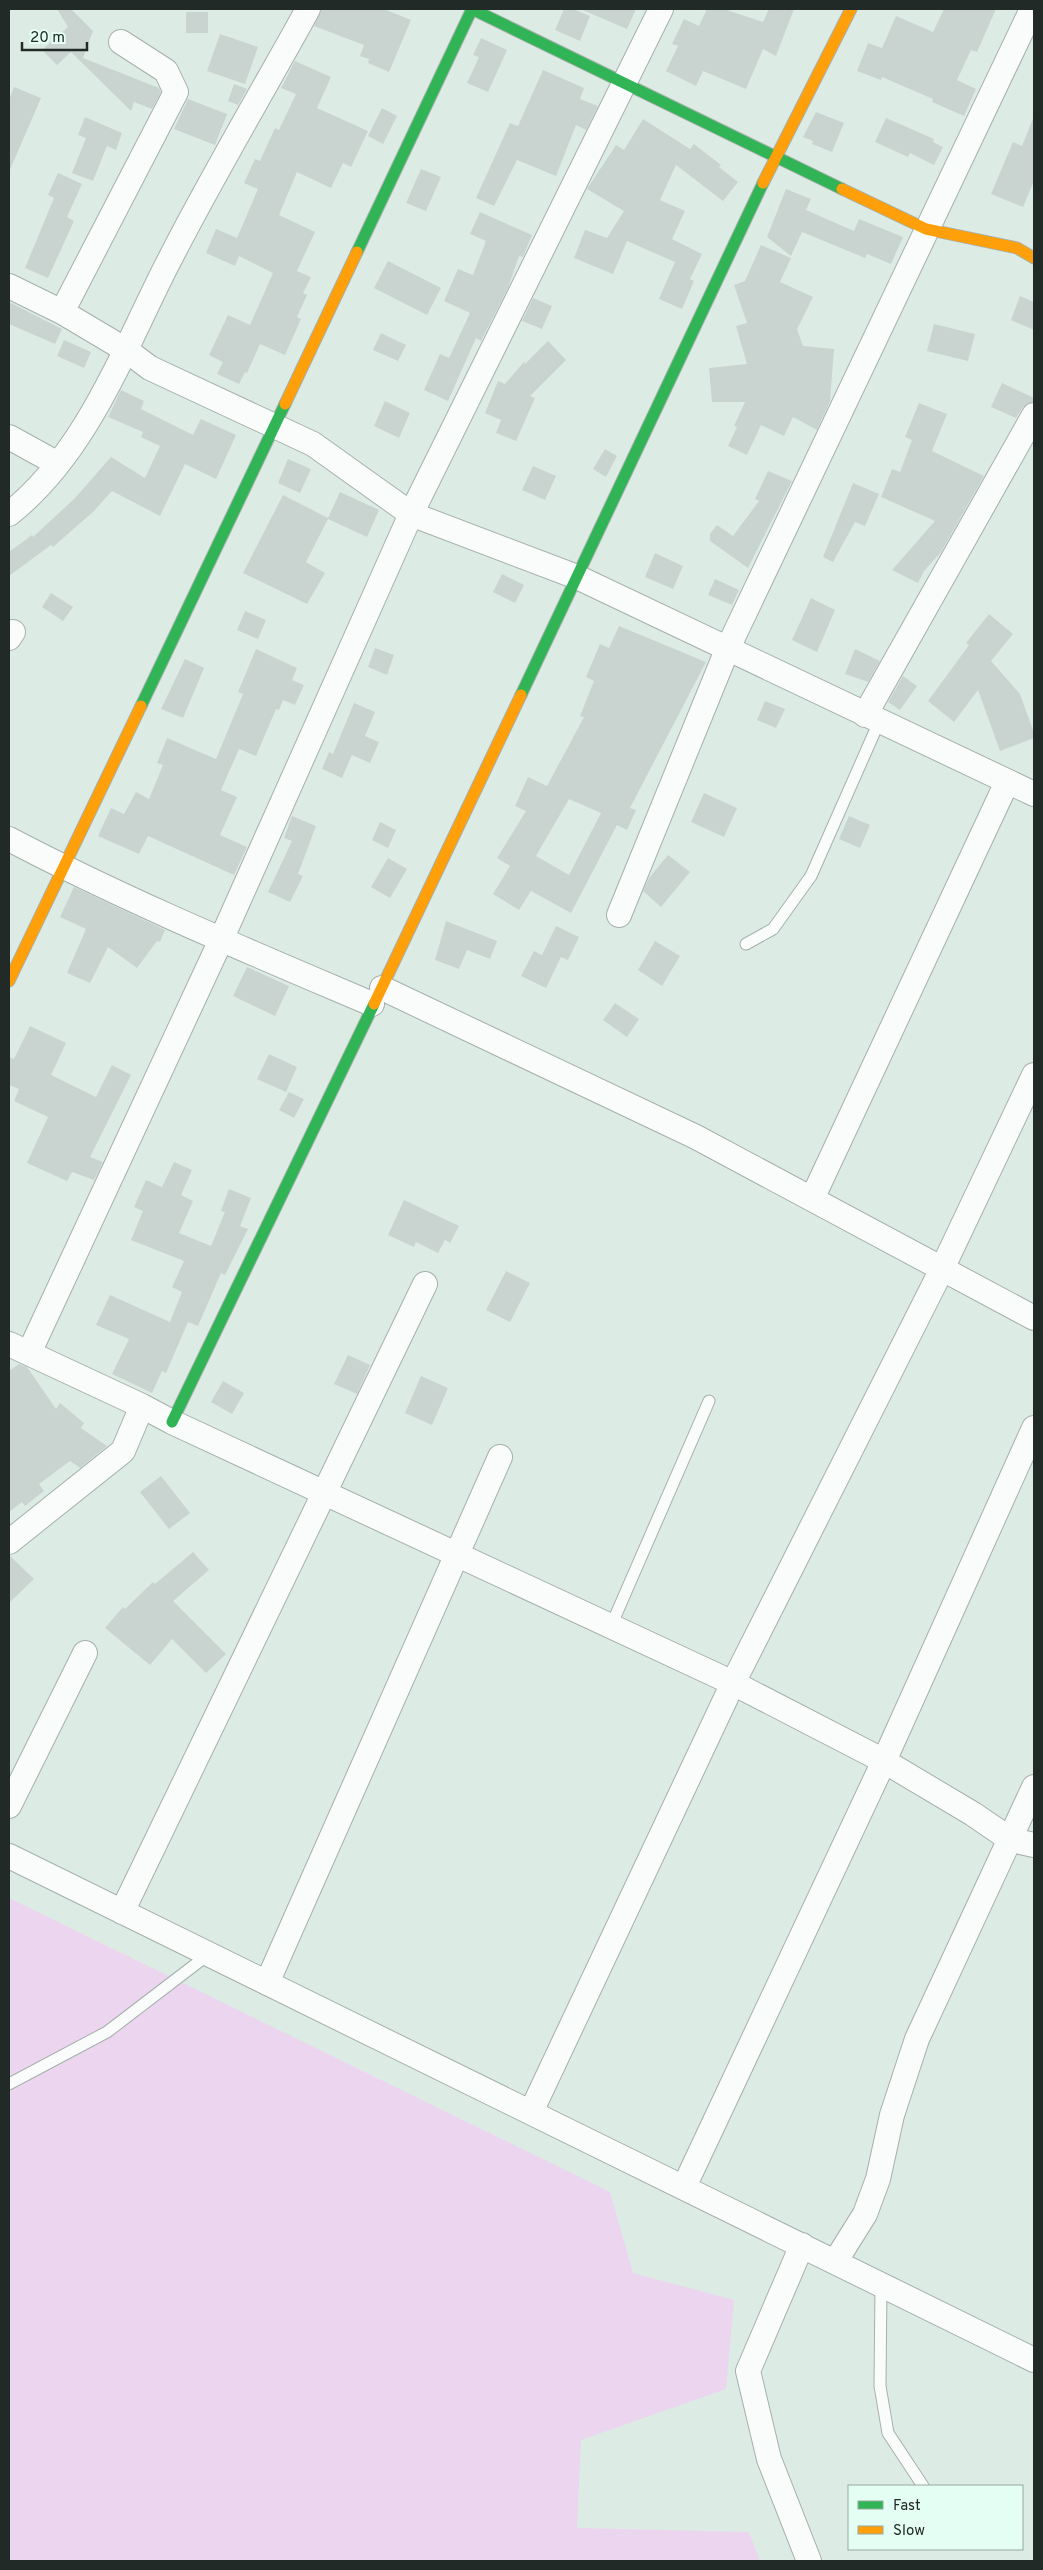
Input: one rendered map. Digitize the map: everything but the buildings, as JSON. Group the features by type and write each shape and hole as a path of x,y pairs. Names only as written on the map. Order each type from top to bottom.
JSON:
{"street":[{"path":"9,514 25,502 73,446 126,350 171,257 308,9"},
{"path":"9,982 472,9 775,158 926,229 1017,248 1034,258"},
{"path":"661,9 410,514 221,940 19,1349 733,1683 884,1761 973,1814 1010,1840 1034,1845"},
{"path":"172,1422 577,577 775,158 851,9"},
{"path":"619,915 728,650 926,229 1032,9"},
{"path":"62,312 176,92 166,71 121,42"},
{"path":"9,286 62,312 126,350 150,368 313,444 410,514 577,577 1034,794"},
{"path":"872,718 1034,416"},
{"path":"9,437 58,464"},
{"path":"812,1199 1007,782"},
{"path":"9,839 63,868 221,940 377,996 696,1137 1034,1318"},
{"path":"532,2112 733,1683 942,1269 1034,1075"},
{"path":"122,1912 326,1494 425,1284"},
{"path":"9,1542 123,1452 142,1406"},
{"path":"684,2187 884,1761 1034,1428"},
{"path":"267,1983 500,1457"},
{"path":"9,1806 86,1654"},
{"path":"835,2262 866,2214 878,2179 892,2115 917,2038 1034,1787"},
{"path":"9,1856 1034,2360"},
{"path":"802,2246 748,2371 769,2459 809,2561"}],"lane":[{"path":"746,944 773,929 811,876 872,718"},
{"path":"610,1626 709,1401"},
{"path":"9,2084 107,2032 209,1954"},
{"path":"881,2284 880,2386 888,2433 922,2485"}],"shaded area":[{"path":"9,1898 610,2192 633,2273 734,2300 726,2389 581,2440 577,2528 749,2532 760,2561 9,2561"}],"traffic: fast":[{"path":"357,252 472,9 842,189"},
{"path":"521,695 763,183"},
{"path":"141,706 285,404"},
{"path":"172,1422 374,1004"}],"traffic: slow":[{"path":"763,183 851,9"},
{"path":"842,189 926,229 1017,248 1034,258"},
{"path":"285,404 357,252"},
{"path":"374,1004 521,695"},
{"path":"9,981 141,706"}]}
